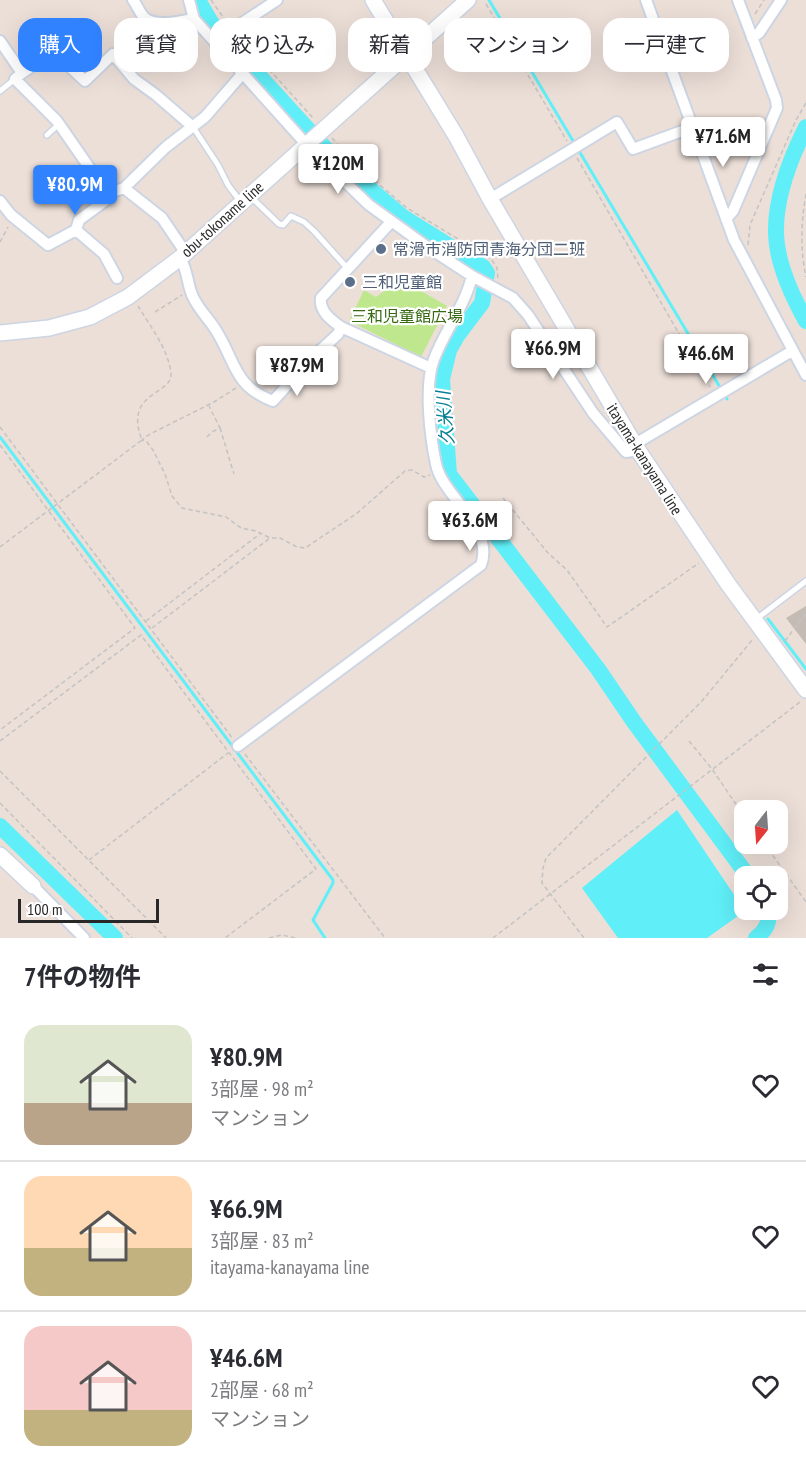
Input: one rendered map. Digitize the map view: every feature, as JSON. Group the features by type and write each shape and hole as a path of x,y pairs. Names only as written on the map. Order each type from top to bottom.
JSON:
{"main road":[{"name":"itayama-kanayama line","path":"374,0 384,18"},
{"name":"obu-tokoname line","path":"432,32 468,0"},
{"name":"obu-tokoname line","path":"0,333 49,328 90,317 128,297 183,255 387,72"},
{"name":"itayama-kanayama line","path":"416,72 636,447 708,556 806,690"},
{"path":"0,855 33,886"}],"street":[{"path":"133,0 145,18"},
{"path":"189,0 194,18"},
{"path":"249,18 277,0"},
{"path":"646,0 734,240 806,375"},
{"path":"726,219 733,211 777,108 738,0"},
{"path":"752,38 759,33 781,0"},
{"path":"198,23 210,35"},
{"path":"0,41 18,76 59,124 91,170 112,192"},
{"path":"18,76 58,50 87,85 113,54 134,79 163,100 193,127"},
{"path":"0,201 13,216 48,245 76,230 79,220 109,198 112,192 124,188 152,159 217,105 243,73 306,144 369,205 472,276 513,298 528,315 569,379 611,436 626,452 792,351"},
{"path":"490,199 617,122 633,150 693,127"},
{"path":"124,188 162,218 183,255 190,290 199,315 219,328 236,373 244,383 262,397 273,401 311,359 338,334 341,327"},
{"path":"391,222 321,298 320,302 331,320 341,327 431,368"},
{"path":"76,230 104,254 117,278"},
{"path":"238,746 481,565 484,552 473,524 437,470 431,440 429,382 434,357 463,305 472,276"},
{"path":"33,886 84,938"}],"lane":[{"path":"0,92 18,76"},
{"path":"47,135 59,124"},
{"path":"193,127 228,185 279,224 282,225 291,216 303,222 348,269"},
{"path":"758,626 806,581"}],"path":[{"path":"211,0 223,18"},
{"path":"747,25 764,0"},
{"path":"486,4 715,396"},
{"path":"271,72 355,164 393,198 424,220 491,259 497,268 499,285 497,289"},
{"path":"748,246 750,225 796,120 806,103"},
{"path":"806,194 802,214 801,244 806,277"},
{"path":"0,242 13,216"},
{"path":"155,312 190,290"},
{"path":"138,306 163,347 171,374 168,383 146,399 139,411 138,430 142,441"},
{"path":"0,547 150,434 208,405 244,383"},
{"path":"208,405 220,428 234,474"},
{"path":"0,427 238,746 385,938"},
{"path":"207,437 220,428"},
{"path":"142,441 147,442 153,450 178,505 193,512 226,517 241,528 270,538 280,538 297,547 305,548 356,514 405,471 412,470 424,477 437,470"},
{"path":"0,445 135,628 0,730"},
{"path":"503,498 548,553 567,570 607,627 708,556"},
{"path":"145,621 261,533"},
{"path":"151,629 270,538"},
{"path":"777,651 806,613"},
{"path":"584,938 542,883 546,858 702,701 757,635 758,626"},
{"path":"0,741 141,635 316,869 225,938"},
{"path":"493,938 806,698"},
{"path":"689,741 734,801"},
{"path":"88,861 229,753"},
{"path":"0,771 166,938"},
{"path":"0,803 132,938"},
{"path":"772,854 806,902"},
{"path":"269,938 282,935 296,938"}],"green space":[{"name":"三和児童館広場","path":"392,274 447,306 421,357 349,321 364,290 376,297 384,291 391,290"}],"water":[{"path":"677,810 734,895 734,919 707,938 618,938 582,888"}],"building":[{"path":"806,606 806,644 786,618"}],"waterway":[{"name":"久米川","path":"198,0 212,24 325,148 403,217 483,267 487,273 482,303 449,350 442,379 449,474 598,669 634,722 741,866"},
{"path":"489,0 727,399"},
{"path":"806,127 785,179 776,220 779,256 786,279 806,321"},
{"path":"0,437 333,880 313,920 325,938"},
{"path":"768,619 806,669"},
{"path":"0,826 115,938"},
{"name":"久米川","path":"756,938 767,925 768,920"}],"place":[{"name":"常滑市消防団青海分団二班","path":"381,249"},
{"name":"三和児童館","path":"350,282"}]}
